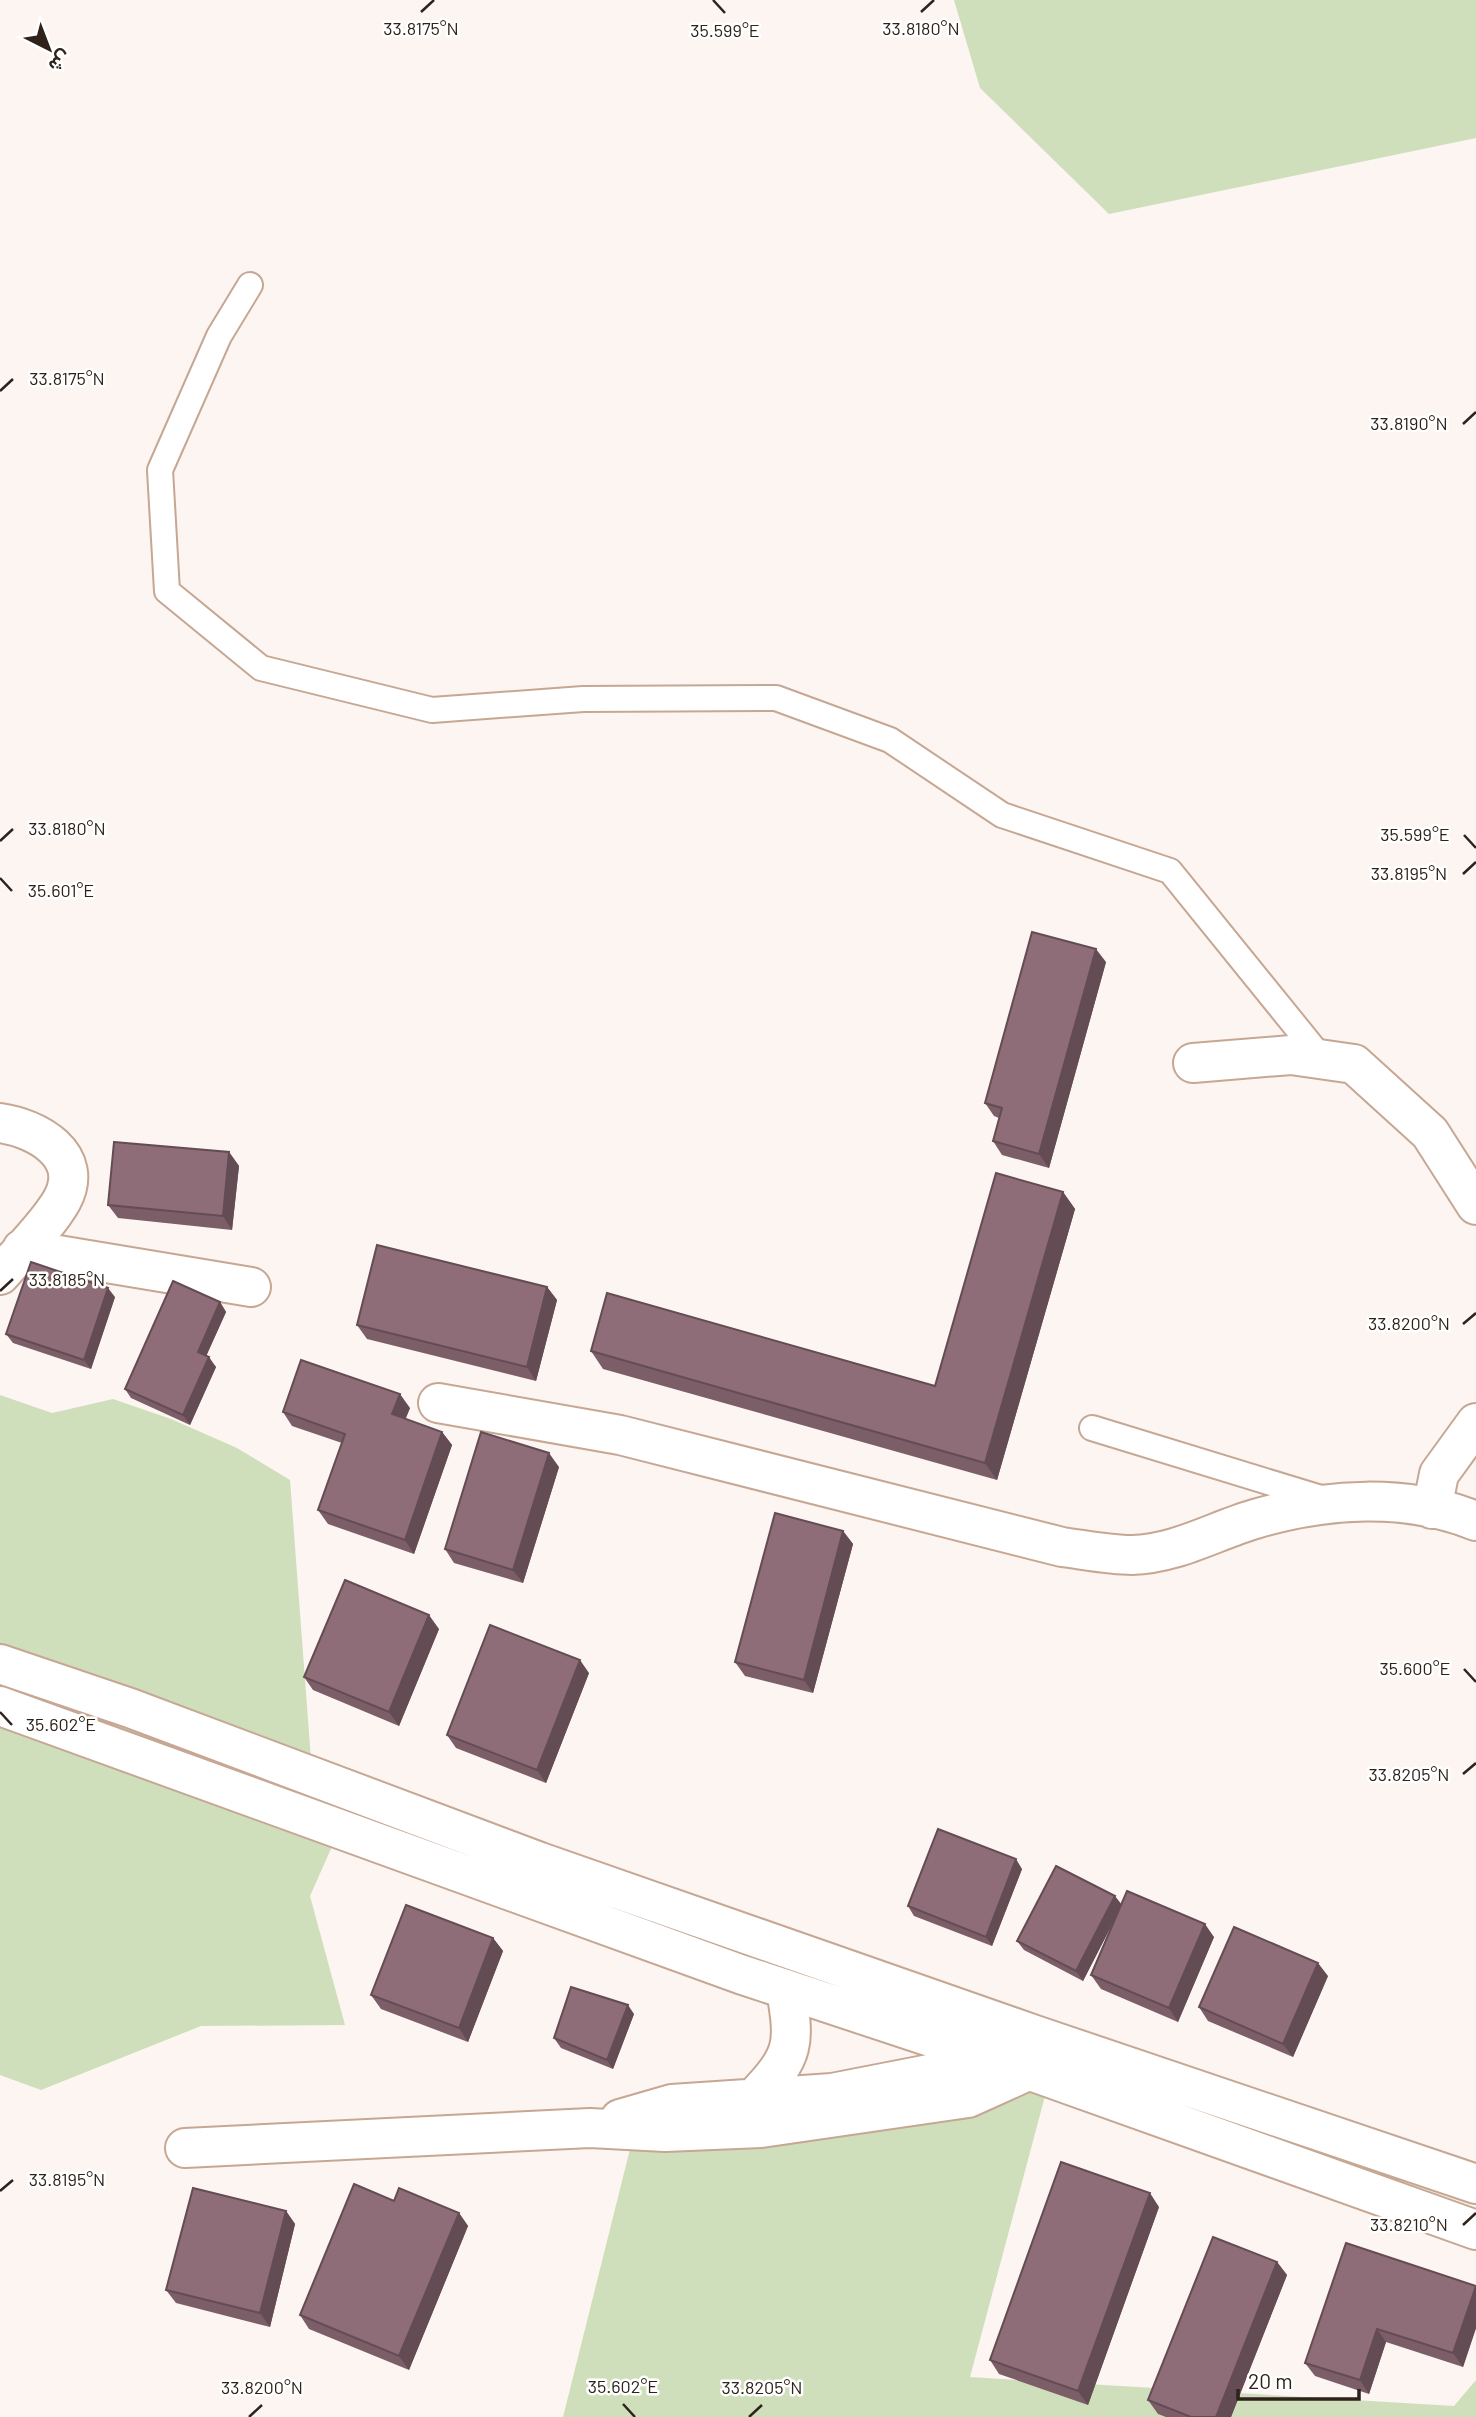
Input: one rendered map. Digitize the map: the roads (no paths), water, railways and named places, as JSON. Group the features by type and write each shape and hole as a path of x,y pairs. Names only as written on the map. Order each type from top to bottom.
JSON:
{"street":[{"path":"1193,1063 1291,1055 1354,1064 1430,1133 1476,1205"},
{"path":"0,1123 24,1126 46,1138 60,1152 67,1175 62,1199 11,1262"},
{"path":"11,1262 216,1279 251,1287"},
{"path":"438,1404 620,1435 1062,1547 1133,1555 1199,1542 1254,1519 1331,1502 1385,1502 1456,1513 1476,1521"},
{"path":"1432,1509 1439,1474 1476,1423"},
{"path":"0,1664 130,1708 540,1862 1034,2053 1476,2230"},
{"path":"0,1706 786,1989 1034,2053 1476,2184"},
{"path":"756,2096 787,2058 793,2038 786,1989"},
{"path":"590,2128 672,2104 832,2092 1034,2053"},
{"path":"185,2148 590,2128 665,2132 761,2128 968,2098 1034,2053"}],"lane":[{"path":"250,285 219,336 159,470 167,591 261,668 432,710 583,699 776,698 890,740 1002,815 1170,871 1323,1060"},
{"path":"1092,1428 1331,1502"}]}
